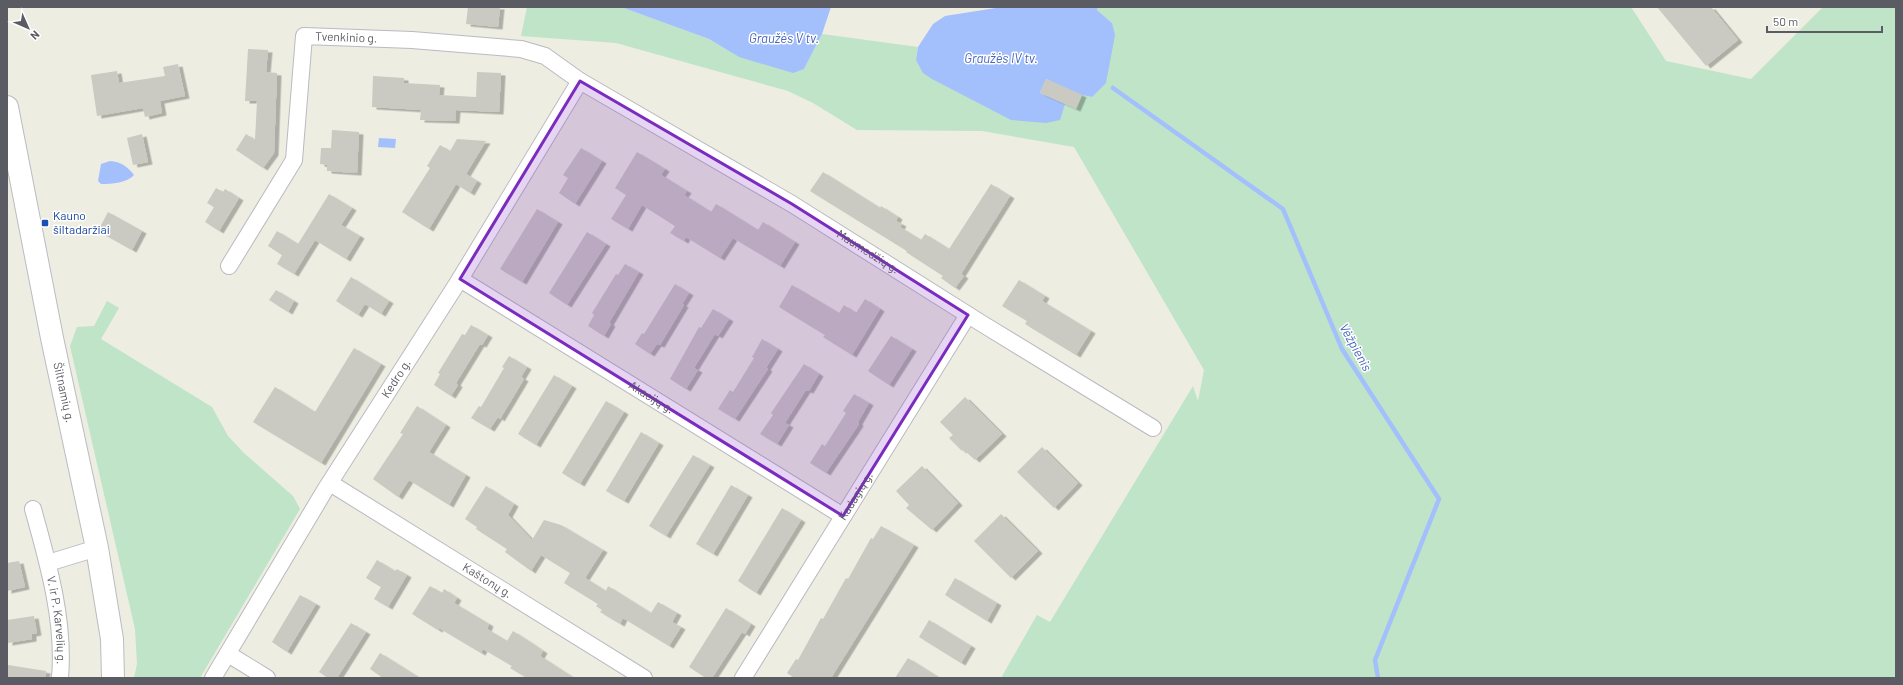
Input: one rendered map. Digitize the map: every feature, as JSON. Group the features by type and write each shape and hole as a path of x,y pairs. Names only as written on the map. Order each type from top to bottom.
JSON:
{"main road":[{"name":"Šiltnamių g.","path":"7,107 52,338 97,548 112,639 113,678"}],"street":[{"name":"Tvenkinio g.","path":"229,266 294,160 304,36 412,40 521,49 545,56 580,81"},
{"name":"Kedro g.","path":"213,678 330,483 460,279 580,81"},
{"name":"Maumedžių g.","path":"580,81 792,204 968,315 1153,428"},
{"name":"Akacijų g.","path":"460,279 843,516"},
{"name":"Kadagių g.","path":"743,678 968,315"},
{"name":"Kaštonų g.","path":"330,483 644,678"},
{"name":"V. ir P. Karvelių g.","path":"33,509 48,563 61,644 60,678"},
{"name":"V. ir P. Karvelių g.","path":"48,563 97,548"},
{"path":"228,654 267,678"}],"highlighted area":[{"path":"580,81 792,204 968,315 843,516 460,279"}],"green space":[{"path":"527,7 621,7 709,39 739,57 804,69 822,34 918,47 916,60 1040,93 1046,79 1082,95 1092,97 1112,23 1097,10 1098,7 1631,7 1666,61 1751,79 1823,7 1896,7 1896,678 1001,678 1037,615 1050,622 1193,386 1198,401 1204,370 1074,147 982,131 857,130 813,103 788,91 616,43 521,36"},
{"path":"107,301 119,308 101,339 212,407 228,436 244,453 293,496 300,509 200,678 134,678 137,664 135,629 70,346 77,327 94,326"}],"water":[{"name":"Graužės V tv.","path":"621,7 831,7 822,34 804,69 793,73 739,57 709,39"},
{"name":"Graužės IV tv.","path":"1002,7 1098,7 1097,10 1112,23 1115,35 1106,83 1092,97 1082,95 1046,79 1040,93 1065,104 1060,120 1046,123 1011,120 923,73 916,60 918,47 933,24 945,16"},
{"path":"379,138 396,139 395,148 378,147"},
{"path":"110,161 124,165 134,175 127,180 101,184 98,181 101,164"}],"building":[{"path":"468,7 500,7 498,27 466,24"},
{"path":"1657,7 1711,7 1738,40 1706,66"},
{"path":"248,49 268,50 266,72 277,73 274,153 263,168 236,150 246,134 255,140 257,101 245,101"},
{"path":"178,64 185,96 160,101 162,113 145,117 143,108 97,116 91,75 117,71 119,83 165,76 163,67"},
{"path":"477,72 501,73 499,112 456,110 455,121 420,120 421,110 372,107 373,76 404,78 404,83 440,85 439,95 476,97"},
{"path":"1046,79 1082,95 1076,109 1040,93"},
{"path":"332,130 359,132 357,173 327,171 327,165 320,164 321,148 331,148"},
{"path":"142,134 148,162 133,165 127,138"},
{"path":"457,139 486,141 466,174 477,181 470,193 456,184 429,229 402,212 430,168 427,166 440,145 450,151"},
{"path":"581,148 602,161 575,204 559,193 568,178 563,175"},
{"path":"637,152 665,169 661,175 687,191 684,195 711,212 716,204 758,230 763,222 795,242 780,266 733,238 720,258 686,237 684,241 670,233 675,226 642,205 628,229 611,219 626,195 615,188"},
{"path":"823,172 880,208 881,206 898,217 896,221 902,224 900,227 921,240 925,234 949,249 991,184 1010,196 961,274 964,276 955,288 941,278 943,276 906,252 907,251 810,191"},
{"path":"216,188 223,192 225,189 239,198 219,231 205,222 214,207 207,203"},
{"path":"329,194 352,208 341,225 360,236 346,259 315,240 294,274 277,264 282,255 268,246 277,231 298,244"},
{"path":"537,209 558,222 522,282 500,269"},
{"path":"108,212 142,231 132,250 98,231"},
{"path":"587,232 606,244 567,305 549,293"},
{"path":"625,264 639,272 609,323 611,324 604,336 588,326 594,315 592,313 616,274 618,275"},
{"path":"351,277 389,301 381,314 365,304 358,315 336,301"},
{"path":"1019,280 1045,296 1042,301 1091,331 1076,355 1025,324 1027,321 1002,306"},
{"path":"675,284 689,293 682,304 684,305 660,345 657,344 650,354 635,344 642,333 644,334"},
{"path":"792,285 839,313 844,305 856,313 865,299 880,309 852,355 823,337 825,335 779,307"},
{"path":"276,290 294,301 288,312 269,300"},
{"path":"713,309 729,319 718,336 715,334 694,368 698,370 686,389 670,379 699,327 701,328"},
{"path":"471,325 488,335 482,345 480,344 456,383 458,385 451,396 434,385 440,374 438,373 462,334 465,335"},
{"path":"891,336 912,349 889,385 868,371"},
{"path":"762,339 778,349 766,368 768,369 735,419 718,409 730,390 733,392 754,358 752,357"},
{"path":"354,348 381,364 321,463 253,422 275,387 315,412"},
{"path":"509,356 527,367 521,377 524,379 500,419 498,417 490,429 471,418 479,406 481,407 504,368 502,367"},
{"path":"804,364 819,374 809,391 806,390 785,423 789,425 777,444 760,434 773,415 771,413"},
{"path":"554,375 572,386 536,445 518,434"},
{"path":"854,394 869,403 858,422 859,424 826,473 810,463 822,444 825,446 846,413 843,411"},
{"path":"965,397 1002,434 975,460 963,449 962,451 949,438 953,435 940,422"},
{"path":"606,401 624,412 580,484 562,473"},
{"path":"417,406 446,425 429,452 466,475 449,505 409,480 398,497 373,479 403,434 400,433"},
{"path":"641,432 659,443 624,501 606,491"},
{"path":"1042,447 1078,483 1054,508 1017,472"},
{"path":"693,455 710,465 666,536 649,526"},
{"path":"922,466 958,503 932,530 906,508 909,505 896,491"},
{"path":"731,485 748,495 713,554 696,544"},
{"path":"486,486 514,504 508,515 532,540 544,520 561,525 603,550 585,578 606,591 608,586 651,613 658,602 677,613 672,622 681,627 669,646 623,618 620,624 600,612 602,610 596,606 598,604 564,583 570,573 541,555 531,571 505,552 507,549 476,529 477,527 465,519"},
{"path":"782,508 801,520 756,593 738,581"},
{"path":"1001,514 1038,551 1011,578 974,541"},
{"path":"881,526 914,545 831,678 794,678 787,673 796,659 798,660 821,618 823,619 846,578 848,579 871,538 873,539"},
{"path":"377,560 395,571 397,569 407,575 388,607 374,599 381,587 366,578"},
{"path":"19,561 25,587 7,591 7,563"},
{"path":"955,578 997,603 987,621 945,595"},
{"path":"430,586 442,593 444,589 457,598 454,603 489,624 487,629 507,641 513,631 543,651 540,656 574,678 527,678 510,668 512,666 483,649 481,653 412,614"},
{"path":"300,595 316,604 287,652 272,642"},
{"path":"726,608 751,624 745,634 742,632 712,678 706,678 689,667"},
{"path":"34,616 37,633 32,634 32,639 8,643 7,620"},
{"path":"929,620 971,646 961,663 919,637"},
{"path":"351,623 366,632 337,678 328,678 319,672"},
{"path":"380,653 420,678 383,678 370,669"},
{"path":"908,658 940,678 895,678"},
{"path":"8,665 46,671 45,678 7,678"}],"waterway":[{"name":"Vėžpienis","path":"1113,88 1283,209 1342,349 1439,499 1375,660 1378,678"}],"place":[{"name":"Kauno šiltadaržiai","path":"45,223"}]}
